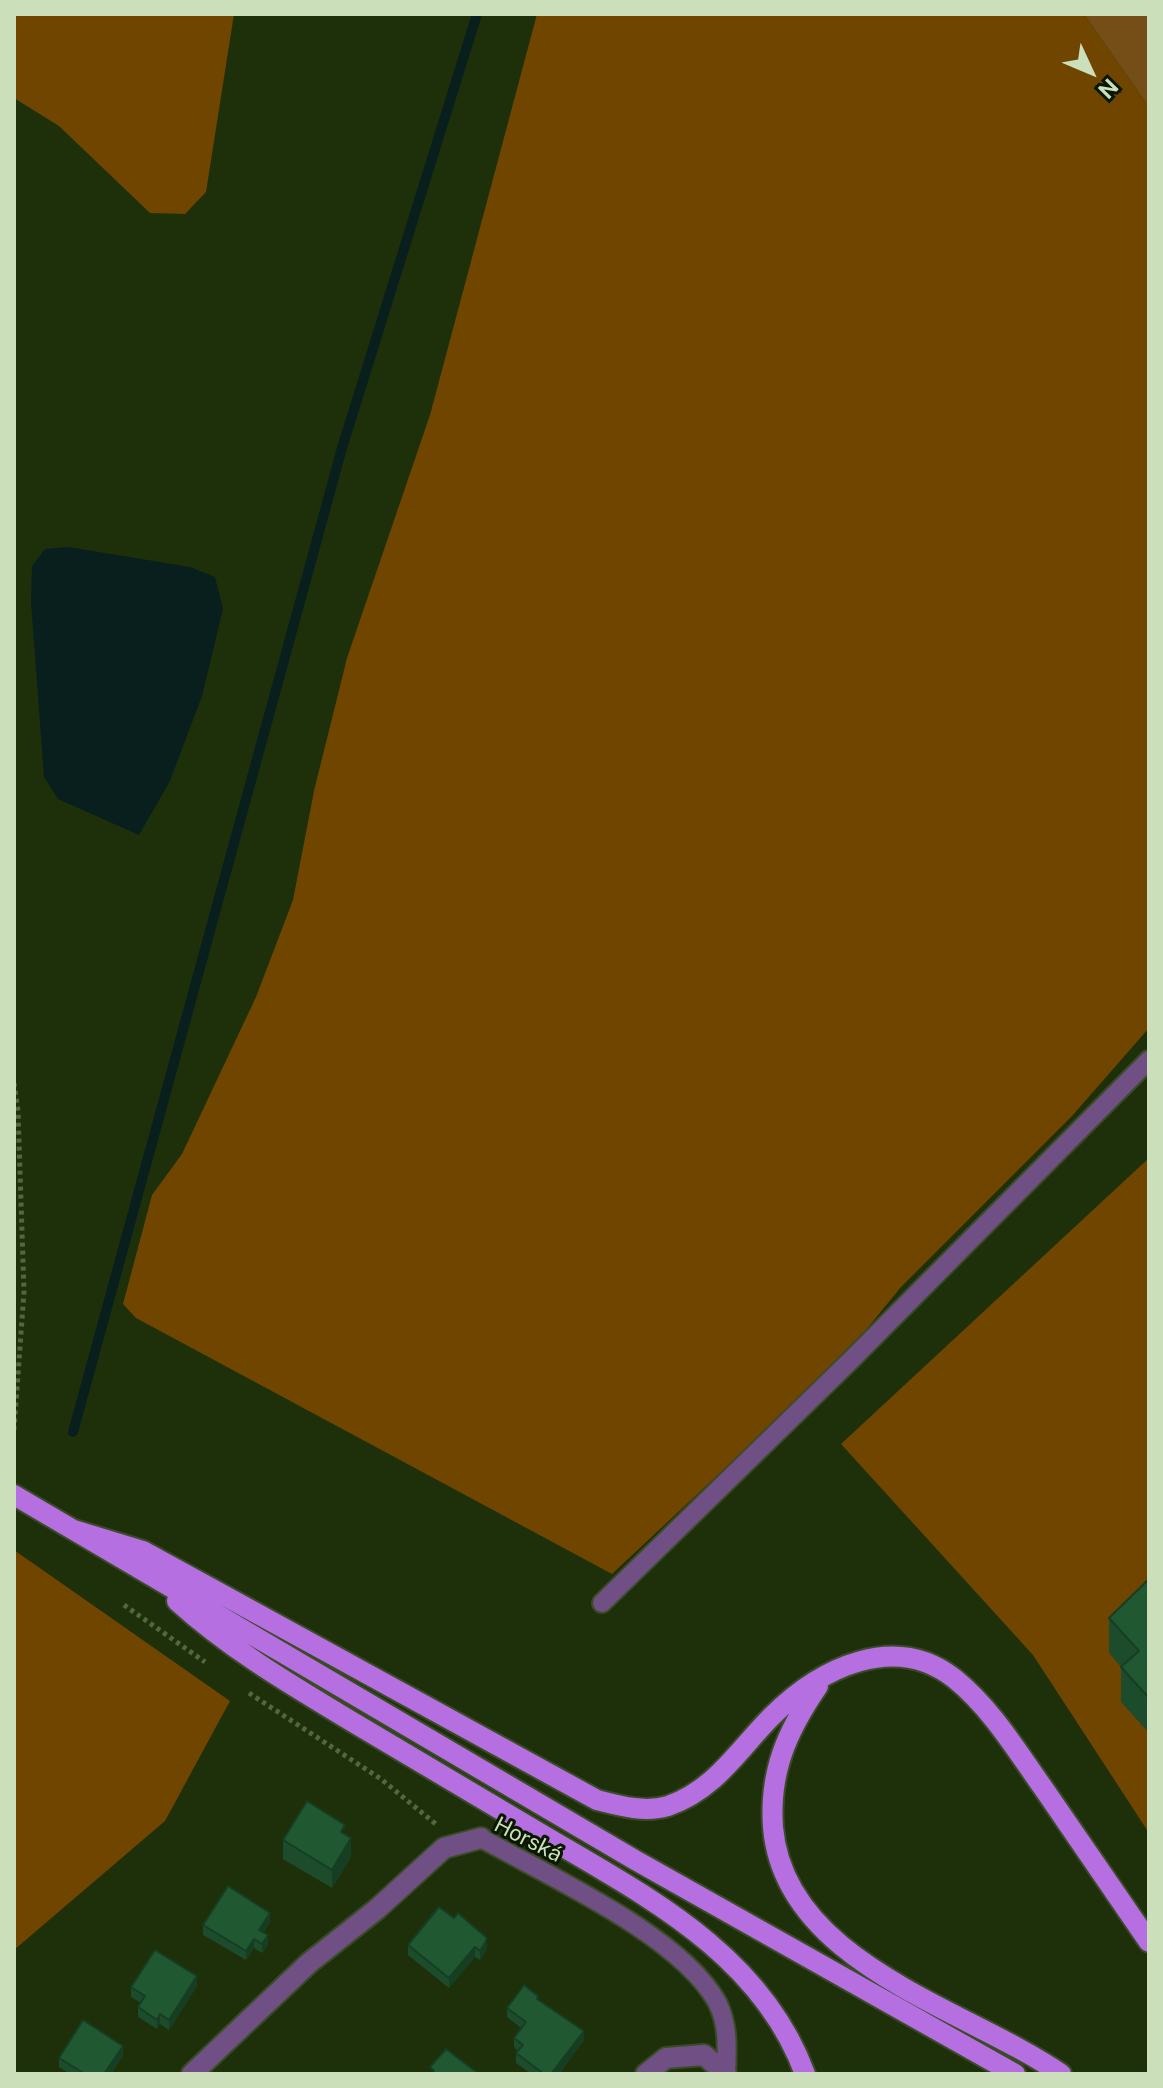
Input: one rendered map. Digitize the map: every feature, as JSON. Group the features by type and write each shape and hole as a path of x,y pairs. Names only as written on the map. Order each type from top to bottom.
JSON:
{"main road":[{"path":"14,1495 635,1860 1015,2074"},
{"path":"74,1530 143,1551 597,1800 635,1809 664,1807 703,1789 796,1694 857,1660 893,1655 913,1657 953,1678 998,1724 1149,1942"},
{"path":"147,1574 210,1631 268,1672 628,1886 705,1937 732,1961 756,1990 779,2023 805,2074"},
{"path":"823,1679 792,1725 775,1773 774,1838 781,1868 792,1893 832,1940 1061,2074"}],"street":[{"name":"Horská","path":"192,2074 309,1963 377,1909 444,1848 481,1838"},
{"name":"Horská","path":"646,2074 666,2058 704,2055 726,2074"}],"lane":[{"path":"602,1603 852,1359 1149,1060"},
{"name":"Horská","path":"481,1838 627,1922 685,1962 718,2003 727,2032 726,2074"}],"path":[{"path":"14,1083 18,1111 24,1292 14,1430"},
{"path":"124,1605 212,1667"},
{"path":"237,1684 381,1779 437,1825"}],"shaded area":[{"path":"14,14 234,14 206,192 185,214 150,213 59,126 14,98"},
{"path":"537,14 1084,14 1149,107 1149,1028 1072,1116 901,1287 844,1357 612,1574 136,1318 123,1304 152,1195 182,1154 256,997 293,900 314,791 347,658 430,415"},
{"path":"1084,14 1149,14 1149,107"},
{"path":"1149,1158 1149,1833 1033,1655 841,1444"},
{"path":"14,1550 230,1701 165,1821 14,1950"}],"water":[{"path":"68,547 190,567 215,577 223,609 202,696 170,781 139,835 58,799 44,777 31,602 32,566 45,549"}],"building":[{"path":"1149,1579 1149,1698 1121,1667 1139,1651 1109,1618"},
{"path":"307,1801 345,1825 341,1832 351,1838 332,1870 283,1840"},
{"path":"228,1886 270,1913 259,1930 268,1935 262,1944 254,1939 246,1951 203,1925"},
{"path":"439,1907 454,1918 458,1913 487,1938 480,1951 475,1947 449,1978 408,1945"},
{"path":"155,1950 197,1976 169,2020 160,2014 157,2020 138,2007 145,1996 131,1987"},
{"path":"524,1985 538,1996 537,1999 584,2031 551,2074 544,2074 516,2053 523,2045 514,2038 526,2022 507,2008"},
{"path":"83,2020 123,2046 104,2074 85,2074 59,2058"},
{"path":"446,2049 479,2074 432,2074 434,2071 430,2067"}],"waterway":[{"path":"73,1432 342,448 477,14"}]}
